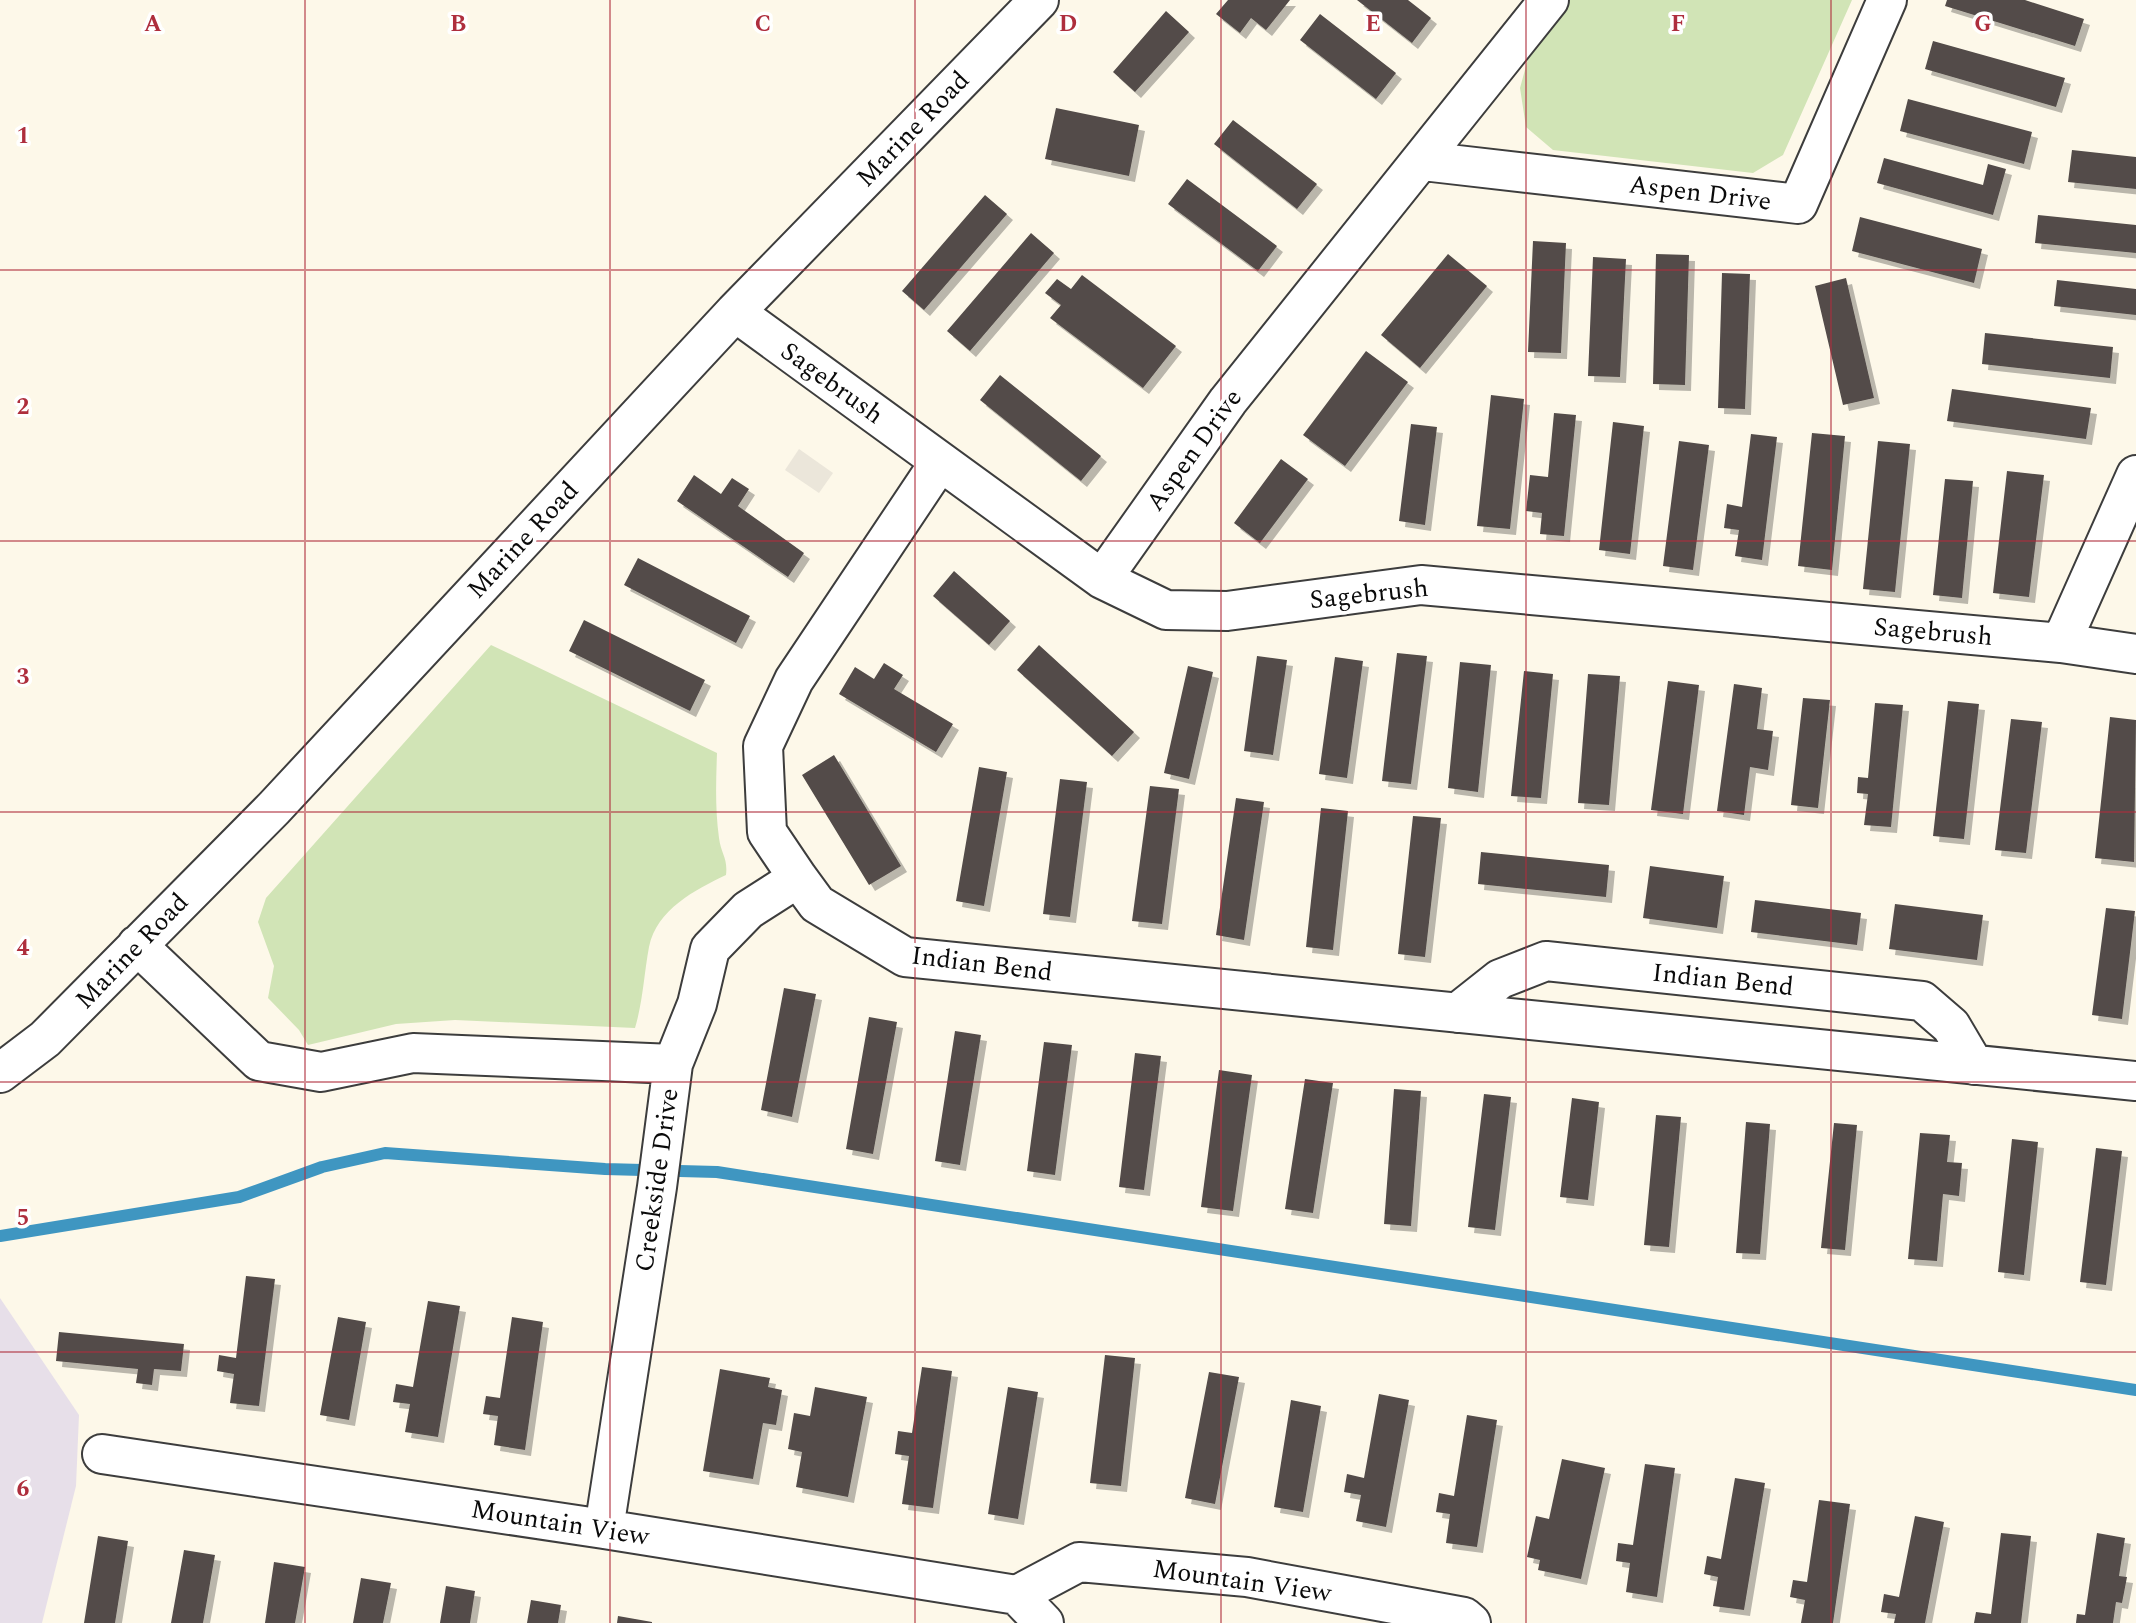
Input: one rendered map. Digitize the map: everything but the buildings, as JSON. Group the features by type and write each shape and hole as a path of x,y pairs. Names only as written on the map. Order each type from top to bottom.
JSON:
{"street":[{"name":"Marine Road","path":"0,1073 46,1039 274,808 735,312 1039,0"},
{"name":"Aspen Drive","path":"1101,579 1228,401 1423,161 1549,0"},
{"name":"Aspen Drive","path":"1423,161 1798,204 1887,0"},
{"name":"Sagebrush","path":"735,312 1101,579 1166,610 1227,611 1421,585 2061,643 2136,654"},
{"name":"Indian Bend","path":"939,463 794,680 763,746 767,832 817,904 905,957 2136,1081"},
{"path":"2061,643 2136,475"},
{"name":"Creekside Drive","path":"604,1529 673,1064 697,1004 710,949 748,911 798,878"},
{"path":"137,944 259,1061 321,1072 413,1054 673,1064"},
{"name":"Indian Bend","path":"1457,1013 1500,979 1546,961 1922,1001 1951,1026 1974,1065"},
{"name":"Mountain View","path":"102,1454 604,1529 1017,1595 1079,1562 1247,1577 1464,1617 1471,1623"},
{"path":"1017,1595 1044,1623"}],"shaded area":[{"path":"799,449 833,473 819,493 785,470"},
{"path":"0,1298 79,1415 76,1486 42,1623 0,1623"}],"green space":[{"path":"1567,0 1852,0 1783,155 1753,173 1553,150 1526,127 1520,88 1529,55"},
{"path":"491,645 717,753 717,817 726,875 690,894 660,922 649,947 635,1028 455,1020 396,1024 308,1045 299,1030 268,998 274,966 258,922 266,898"}],"waterway":[{"path":"0,1236 239,1197 322,1167 385,1153 605,1169 717,1172 2136,1390"}]}
